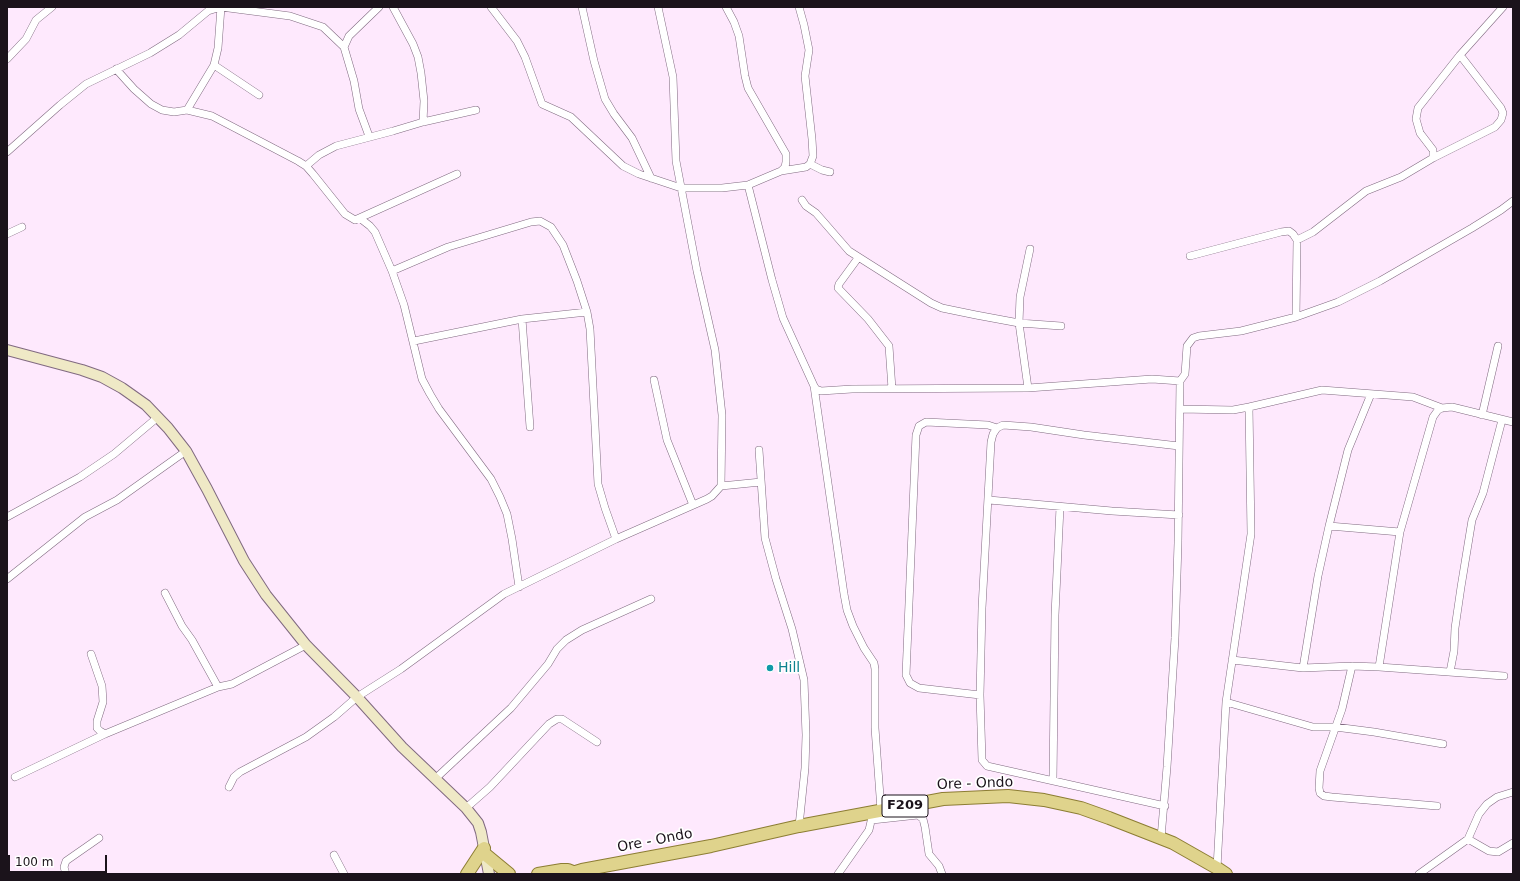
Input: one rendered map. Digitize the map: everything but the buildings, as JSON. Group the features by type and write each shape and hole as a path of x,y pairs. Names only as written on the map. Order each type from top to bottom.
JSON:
{"main road":[{"path":"7,350 82,370 102,377 122,388 158,417 186,451 244,562 266,595 306,645 357,697 402,747 466,808 478,823 482,832 489,874"},
{"name":"Ore - Ondo","path":"577,872 711,846 799,826 875,814 943,799 1008,796 1044,800 1081,808 1161,838 1222,871"},
{"path":"467,874 485,851"},
{"path":"485,851 509,874"},
{"name":"F209","path":"538,874 562,870 577,872"}],"street":[{"path":"7,59 26,39 34,24 52,7"},
{"path":"187,110 214,65 218,48 221,7"},
{"path":"7,152 86,84 150,53 179,35 208,11 221,7 290,16 307,20 323,27 344,47 354,81 358,109 369,136"},
{"path":"344,47 349,36 379,7"},
{"path":"393,7 413,44 418,57 424,100 423,122"},
{"path":"490,7 517,41 525,57 542,104 571,117 623,166 639,174 681,188 722,188 748,185 781,170 806,167 810,164 813,156 805,76 809,50 799,7"},
{"path":"582,7 594,61 605,99 632,138 651,178"},
{"path":"229,788 234,777 240,772 306,737 334,717 357,697 401,669 489,605 519,587 616,539 712,496 721,486 722,415 715,350 697,271 676,161 673,77 658,7"},
{"path":"726,7 739,36 748,88 786,154 785,167 781,170"},
{"path":"1433,158 1433,150 1420,133 1416,115 1418,108 1460,55 1503,7"},
{"path":"1296,240 1313,232 1366,191 1401,177 1433,158 1495,127 1501,120 1503,113 1501,108 1460,55"},
{"path":"214,65 259,95"},
{"path":"116,69 134,89 151,104 162,110 174,112 187,110 212,116 306,166 344,214 355,220 361,219 457,174"},
{"path":"306,166 326,150 336,146 423,122 476,110"},
{"path":"810,164 830,172"},
{"path":"748,185 783,318 814,386 844,594 854,626 864,648 874,662 876,669 875,814 869,830 838,874"},
{"path":"802,200 806,206 816,213 842,244 858,258 931,304 956,311 1020,323 1061,326"},
{"path":"1161,838 1165,806 1175,638 1179,515 1180,381 1185,374 1187,346 1193,338 1199,336 1241,331 1296,317 1338,302 1380,281 1483,221 1513,201"},
{"path":"361,219 375,232 392,271 404,305 414,341 422,379 439,409 491,479 500,497 507,514 519,587"},
{"path":"392,271 448,247 531,222 540,221 551,227 564,245 587,312 590,329 598,484 616,539"},
{"path":"7,234 22,227"},
{"path":"1190,256 1289,231 1293,234 1296,240 1296,317"},
{"path":"1028,388 1020,323 1020,297 1030,249"},
{"path":"858,258 839,284 838,288 868,319 889,346 892,389"},
{"path":"414,341 522,319 587,312"},
{"path":"522,319 530,427"},
{"path":"1482,415 1498,346"},
{"path":"814,386 816,389 821,391 852,389 1028,388 1152,379 1180,381"},
{"path":"654,380 667,440 694,505"},
{"path":"1180,409 1214,411 1250,407 1322,390 1414,397 1442,408 1452,407 1513,422"},
{"path":"1303,668 1318,576 1329,526 1348,450 1371,394"},
{"path":"1222,871 1226,702 1251,534 1250,407"},
{"path":"1380,667 1400,532 1433,417 1438,410 1442,408"},
{"path":"7,517 80,477 114,454 158,417"},
{"path":"1450,672 1454,651 1454,628 1472,520 1483,493 1502,420"},
{"path":"980,695 919,688 910,683 906,675 916,435 919,426 926,422 988,425 997,428"},
{"path":"1165,806 987,766 982,760 980,695 982,608 991,442 993,434 997,428 1003,425 1031,427 1179,446"},
{"path":"759,450 765,538 792,629 804,680 806,735 805,768 799,826"},
{"path":"7,579 85,517 117,500 186,451"},
{"path":"721,486 761,482"},
{"path":"989,500 1060,507 1179,515"},
{"path":"1053,780 1055,615 1060,507"},
{"path":"1329,526 1400,532"},
{"path":"165,593 182,626 192,640 218,687"},
{"path":"435,779 511,708 548,664 557,649 566,640 594,624 651,599"},
{"path":"15,777 105,734 218,687 232,684 306,645"},
{"path":"91,654 102,686 103,702 98,715 97,728 105,734"},
{"path":"1232,660 1303,668 1352,666 1380,667 1504,676"},
{"path":"1352,666 1342,709 1320,772 1320,793 1324,796 1437,806"},
{"path":"1226,702 1313,727 1335,727 1443,744"},
{"path":"466,808 490,787 549,724 557,719 562,719 598,742"},
{"path":"1419,874 1468,839 1479,814 1487,804 1497,797 1513,792"},
{"path":"875,814 918,815 923,819 929,854 940,866 942,874"},
{"path":"66,874 64,867 66,861 99,838"},
{"path":"1468,839 1489,851 1498,852 1513,843"},
{"path":"334,855 344,874"}],"place":[{"name":"Hill","path":"770,668"}]}
